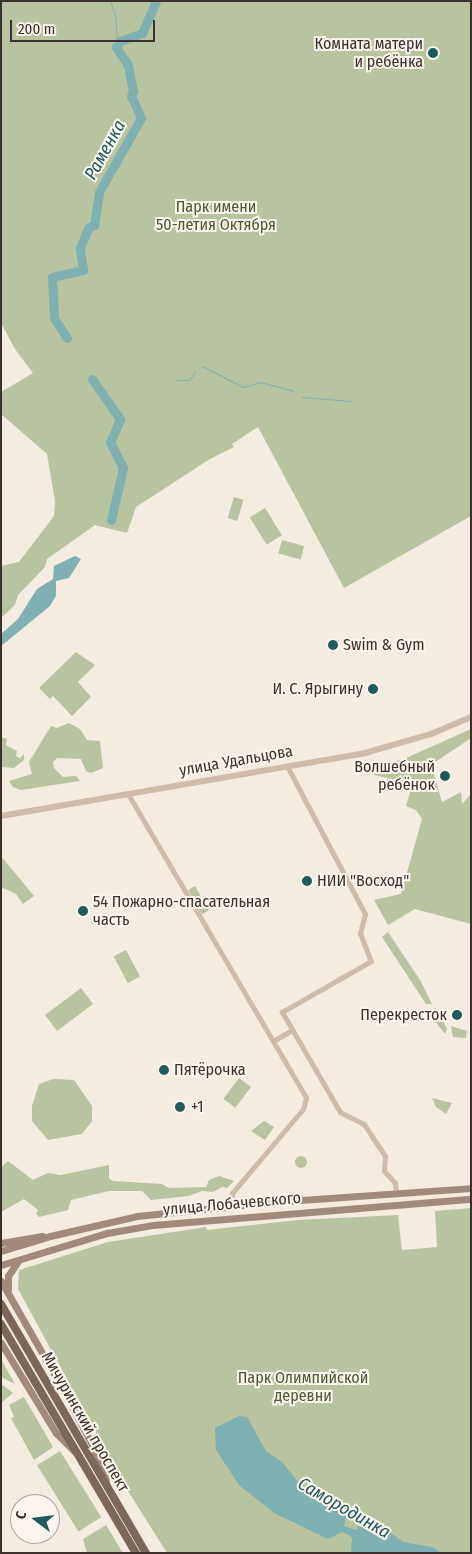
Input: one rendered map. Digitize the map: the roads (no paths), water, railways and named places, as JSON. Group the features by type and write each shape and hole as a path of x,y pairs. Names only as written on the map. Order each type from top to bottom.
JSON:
{"main road":[{"name":"улица Лобачевского","path":"1,1251 50,1236 137,1216 232,1206 471,1188"},
{"name":"улица Лобачевского","path":"1,1266 107,1233 186,1220 471,1199"},
{"path":"1,1243 26,1236 50,1236"},
{"path":"12,1299 7,1279 19,1260"},
{"path":"1,1281 102,1464 108,1489"},
{"path":"1,1303 18,1309"},
{"name":"Мичуринский проспект","path":"1,1303 146,1553"},
{"name":"Мичуринский проспект","path":"1,1324 136,1553"},
{"path":"1,1343 56,1433 78,1456"}],"street":[{"name":"улица Удальцова","path":"1,816 388,748 431,734 471,717"},
{"path":"287,766 365,914 360,933 371,961 282,1012 340,1112 364,1124 373,1138 384,1156 385,1175 395,1183 396,1194"},
{"path":"128,794 304,1092 306,1104 232,1193 232,1206"},
{"path":"273,1041 292,1030"},
{"path":"430,1191 425,1197 430,1203"}],"water":[{"path":"75,556 81,559 69,578 56,581 56,596 50,606 1,646 1,634 18,619 37,589 53,579 54,566"},
{"name":"Самородинка","path":"239,1416 247,1417 266,1451 282,1462 308,1494 341,1504 347,1512 344,1526 356,1530 363,1520 374,1520 403,1542 432,1547 442,1553 351,1553 352,1538 349,1535 342,1532 328,1539 274,1513 239,1485 216,1450 215,1428"}],"waterway":[{"path":"110,1 115,15 117,44"},
{"name":"Раменка","path":"67,338 54,318 52,277 83,270 80,248 88,228 94,225 99,192 141,118 131,96 133,91 128,65 116,47 120,41 142,33 156,1"},
{"path":"202,366 243,387 260,382 293,391"},
{"path":"177,380 189,380 195,372"},
{"name":"Раменка","path":"92,379 120,419 110,442 123,468 111,520"},
{"path":"302,397 351,401"}],"place":[{"name":"Комната матери и ребёнка","path":"433,53"},
{"name":"Swim & Gym","path":"333,645"},
{"name":"И. С. Ярыгину","path":"373,689"},
{"name":"Волшебный ребёнок","path":"445,776"},
{"name":"НИИ \"Восход\"","path":"307,881"},
{"name":"54 Пожарно-спасательная часть","path":"83,911"},
{"name":"Перекресток","path":"457,1015"},
{"name":"Пятёрочка","path":"164,1070"},
{"name":"+1","path":"180,1107"}],"park label":[{"name":"Парк имени 50-летия Октября","path":"216,216"},
{"name":"Парк Олимпийской деревни","path":"303,1387"}]}
